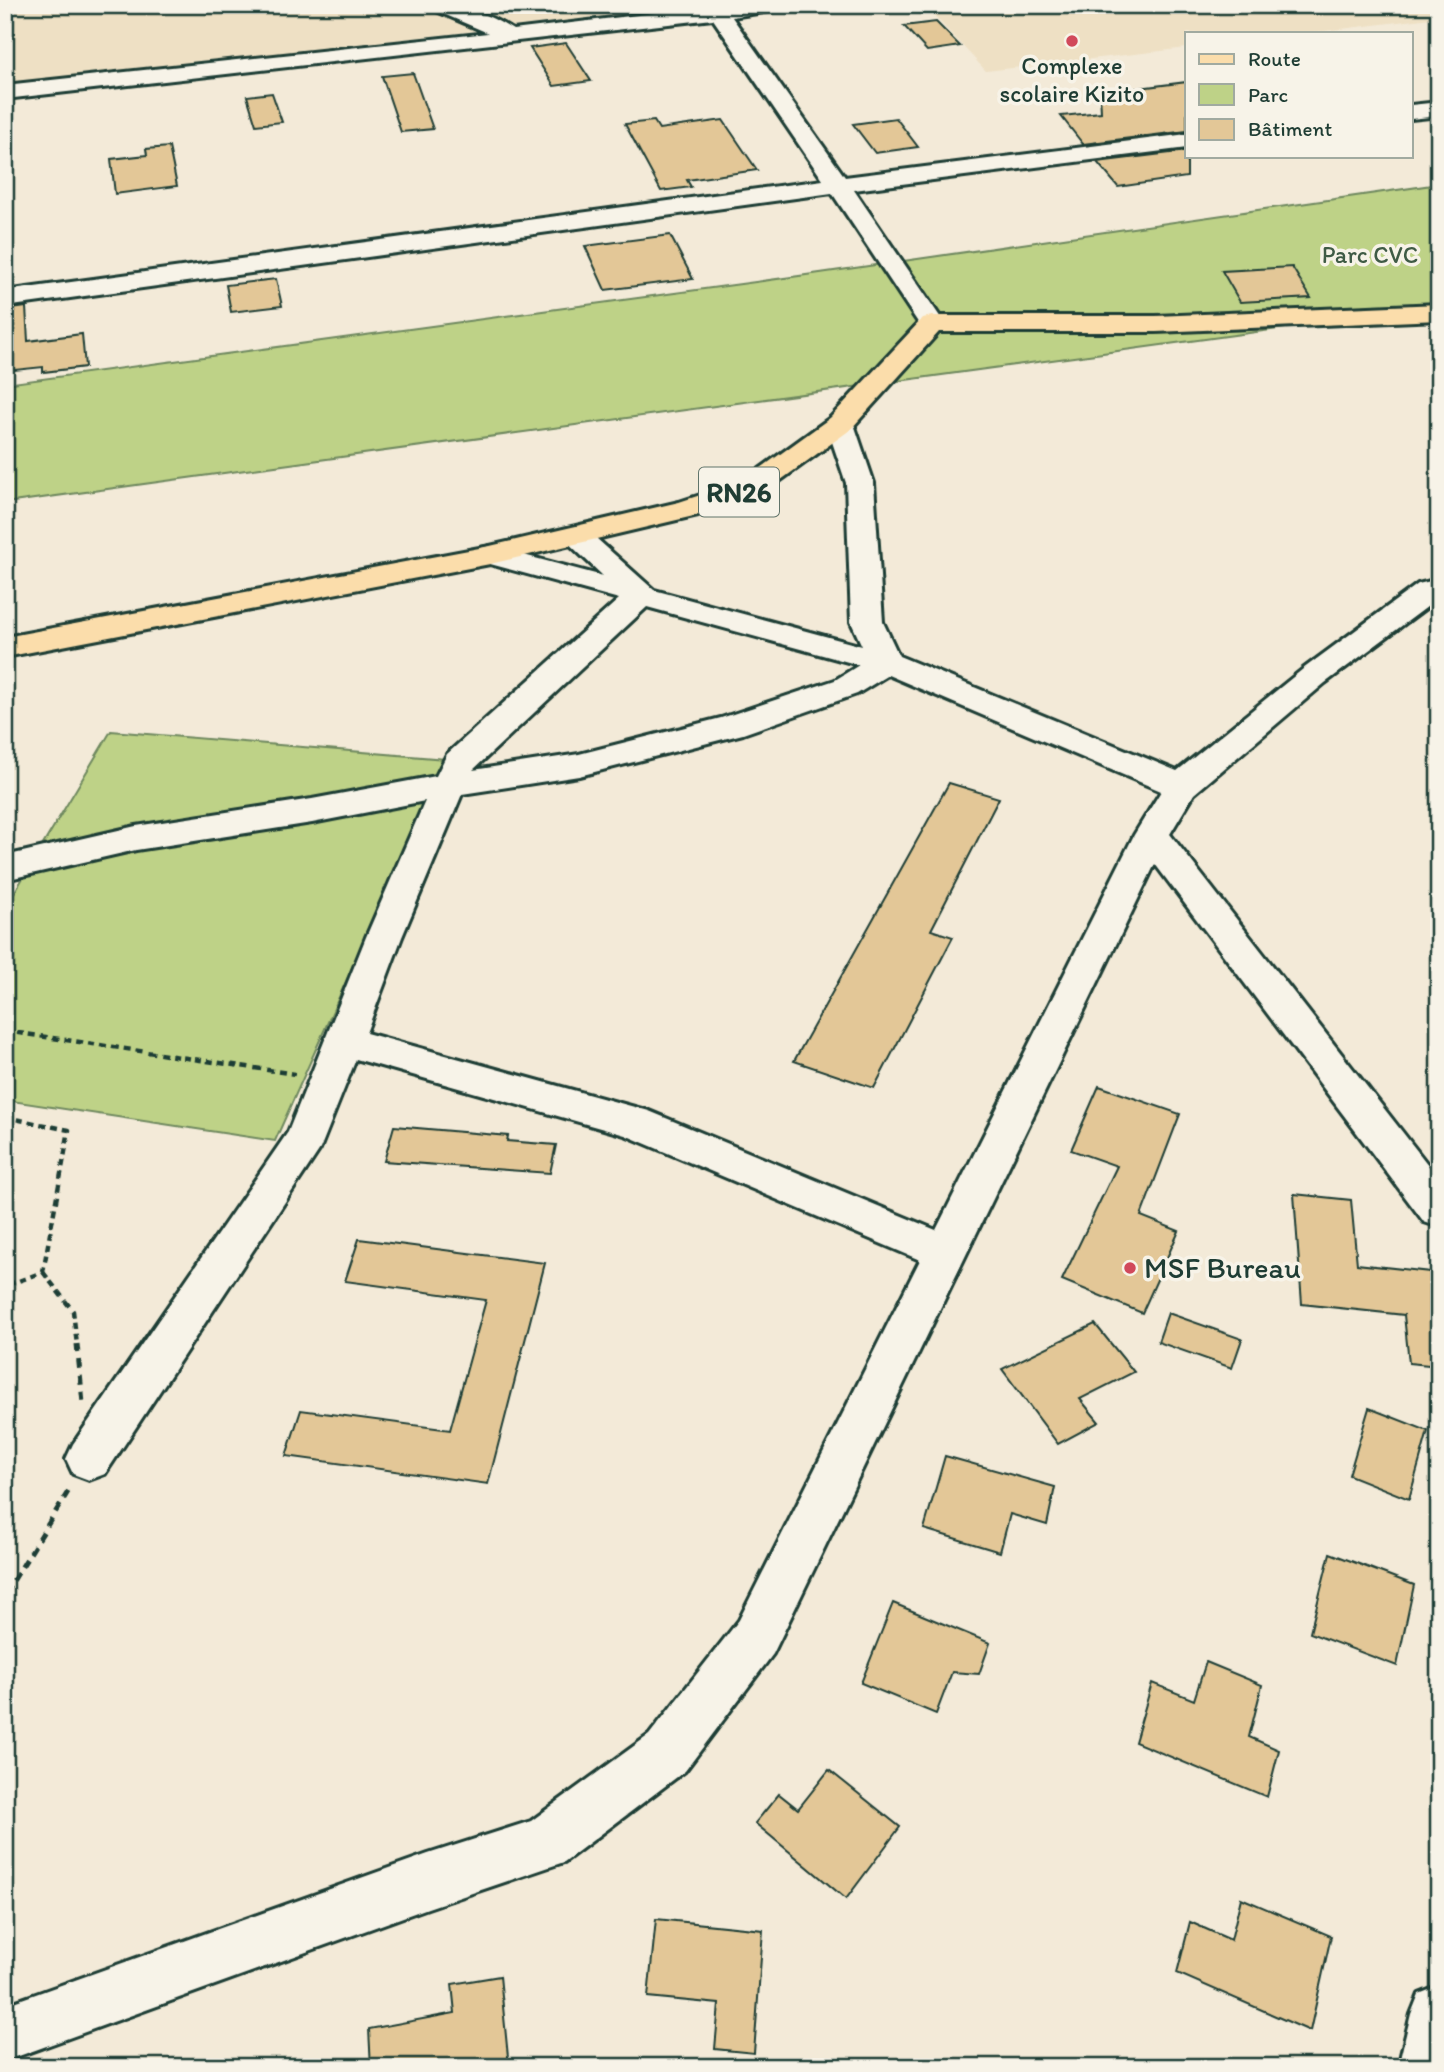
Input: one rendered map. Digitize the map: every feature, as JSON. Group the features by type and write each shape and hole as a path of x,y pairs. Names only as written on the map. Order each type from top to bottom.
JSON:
{"main road":[{"path":"932,324 1156,324 1439,312"},
{"name":"RN26","path":"5,647 490,555 688,509 753,487 840,424 932,324"}],"street":[{"path":"439,5 492,26 507,36"},
{"path":"5,92 649,22 716,8 775,5"},
{"path":"716,8 932,324"},
{"path":"1412,112 1439,109"},
{"path":"5,299 839,185 1185,141"},
{"path":"840,424 860,482 867,622 886,662"},
{"path":"576,536 642,595"},
{"path":"490,555 886,662 1181,786"},
{"path":"5,2033 428,1881 545,1843 667,1753 756,1637 1152,835 1181,786 1314,676 1429,591 1439,588"},
{"path":"89,1459 306,1138 384,937 459,762 642,595"},
{"path":"5,868 136,838 579,765 731,726 846,687 886,662"},
{"path":"1152,835 1439,1210"},
{"path":"343,1041 635,1122 947,1253"},
{"path":"1426,2067 1439,2014"}],"path":[{"path":"5,1031 328,1079"},
{"path":"5,1118 69,1130 43,1272 73,1311 89,1459 5,1594"},
{"path":"5,1286 43,1272"}],"shaded area":[{"path":"5,5 694,5 694,6 5,85"},
{"name":"Complexe scolaire Kizito","path":"924,5 1439,5 1439,17 1316,32 1185,32 1185,48 986,71"}],"green space":[{"name":"Parc CVC","path":"1439,184 1439,307 5,503 5,384 799,276"},
{"path":"111,731 445,759 275,1141 5,1100 5,908"}],"building":[{"path":"936,22 960,46 927,51 904,26"},
{"path":"566,43 591,81 554,86 530,48"},
{"path":"413,73 433,129 401,132 382,76"},
{"path":"1185,82 1185,131 1083,144 1061,116 1101,112 1100,93"},
{"path":"272,93 282,122 256,125 247,96"},
{"path":"896,118 918,147 875,153 853,124"},
{"path":"723,120 757,170 687,180 691,187 661,191 625,124 654,121 659,129"},
{"path":"169,147 177,186 115,194 111,159 147,155 146,149"},
{"path":"1185,151 1187,177 1118,187 1097,162"},
{"path":"670,235 693,279 605,290 585,246"},
{"path":"1292,267 1311,298 1240,302 1222,271"},
{"path":"276,279 282,306 231,312 226,285"},
{"path":"26,307 28,341 82,334 85,367 43,372 43,367 5,371 5,310"},
{"path":"949,783 999,798 931,930 953,937 874,1088 794,1061"},
{"path":"1099,1086 1180,1114 1141,1216 1179,1231 1142,1313 1062,1280 1117,1166 1071,1150"},
{"path":"394,1126 508,1136 507,1141 556,1145 550,1173 384,1161"},
{"path":"1294,1194 1351,1200 1357,1264 1439,1273 1439,1366 1409,1363 1404,1315 1302,1304"},
{"path":"359,1239 545,1263 488,1484 286,1456 301,1410 450,1430 486,1300 345,1281"},
{"path":"1168,1313 1242,1339 1232,1368 1158,1342"},
{"path":"1095,1324 1134,1372 1080,1399 1099,1422 1058,1444 1002,1369"},
{"path":"1369,1408 1428,1431 1409,1499 1349,1475"},
{"path":"945,1456 1055,1487 1047,1525 1010,1514 1000,1552 924,1529"},
{"path":"1330,1553 1414,1585 1397,1666 1310,1633"},
{"path":"893,1603 990,1643 979,1674 952,1672 936,1714 861,1683"},
{"path":"1206,1662 1262,1685 1249,1737 1279,1750 1267,1797 1135,1742 1152,1683 1194,1700"},
{"path":"829,1770 900,1827 846,1899 755,1823 779,1794 798,1809"},
{"path":"1241,1898 1331,1936 1310,2031 1177,1973 1190,1922 1231,1940"},
{"path":"656,1919 763,1930 754,2053 715,2049 719,2004 648,1997"},
{"path":"500,1976 509,2067 371,2067 369,2029 455,2013 452,1984"}],"place":[{"name":"Complexe scolaire Kizito","path":"1072,41"},
{"name":"MSF Bureau","path":"1130,1268"}]}
